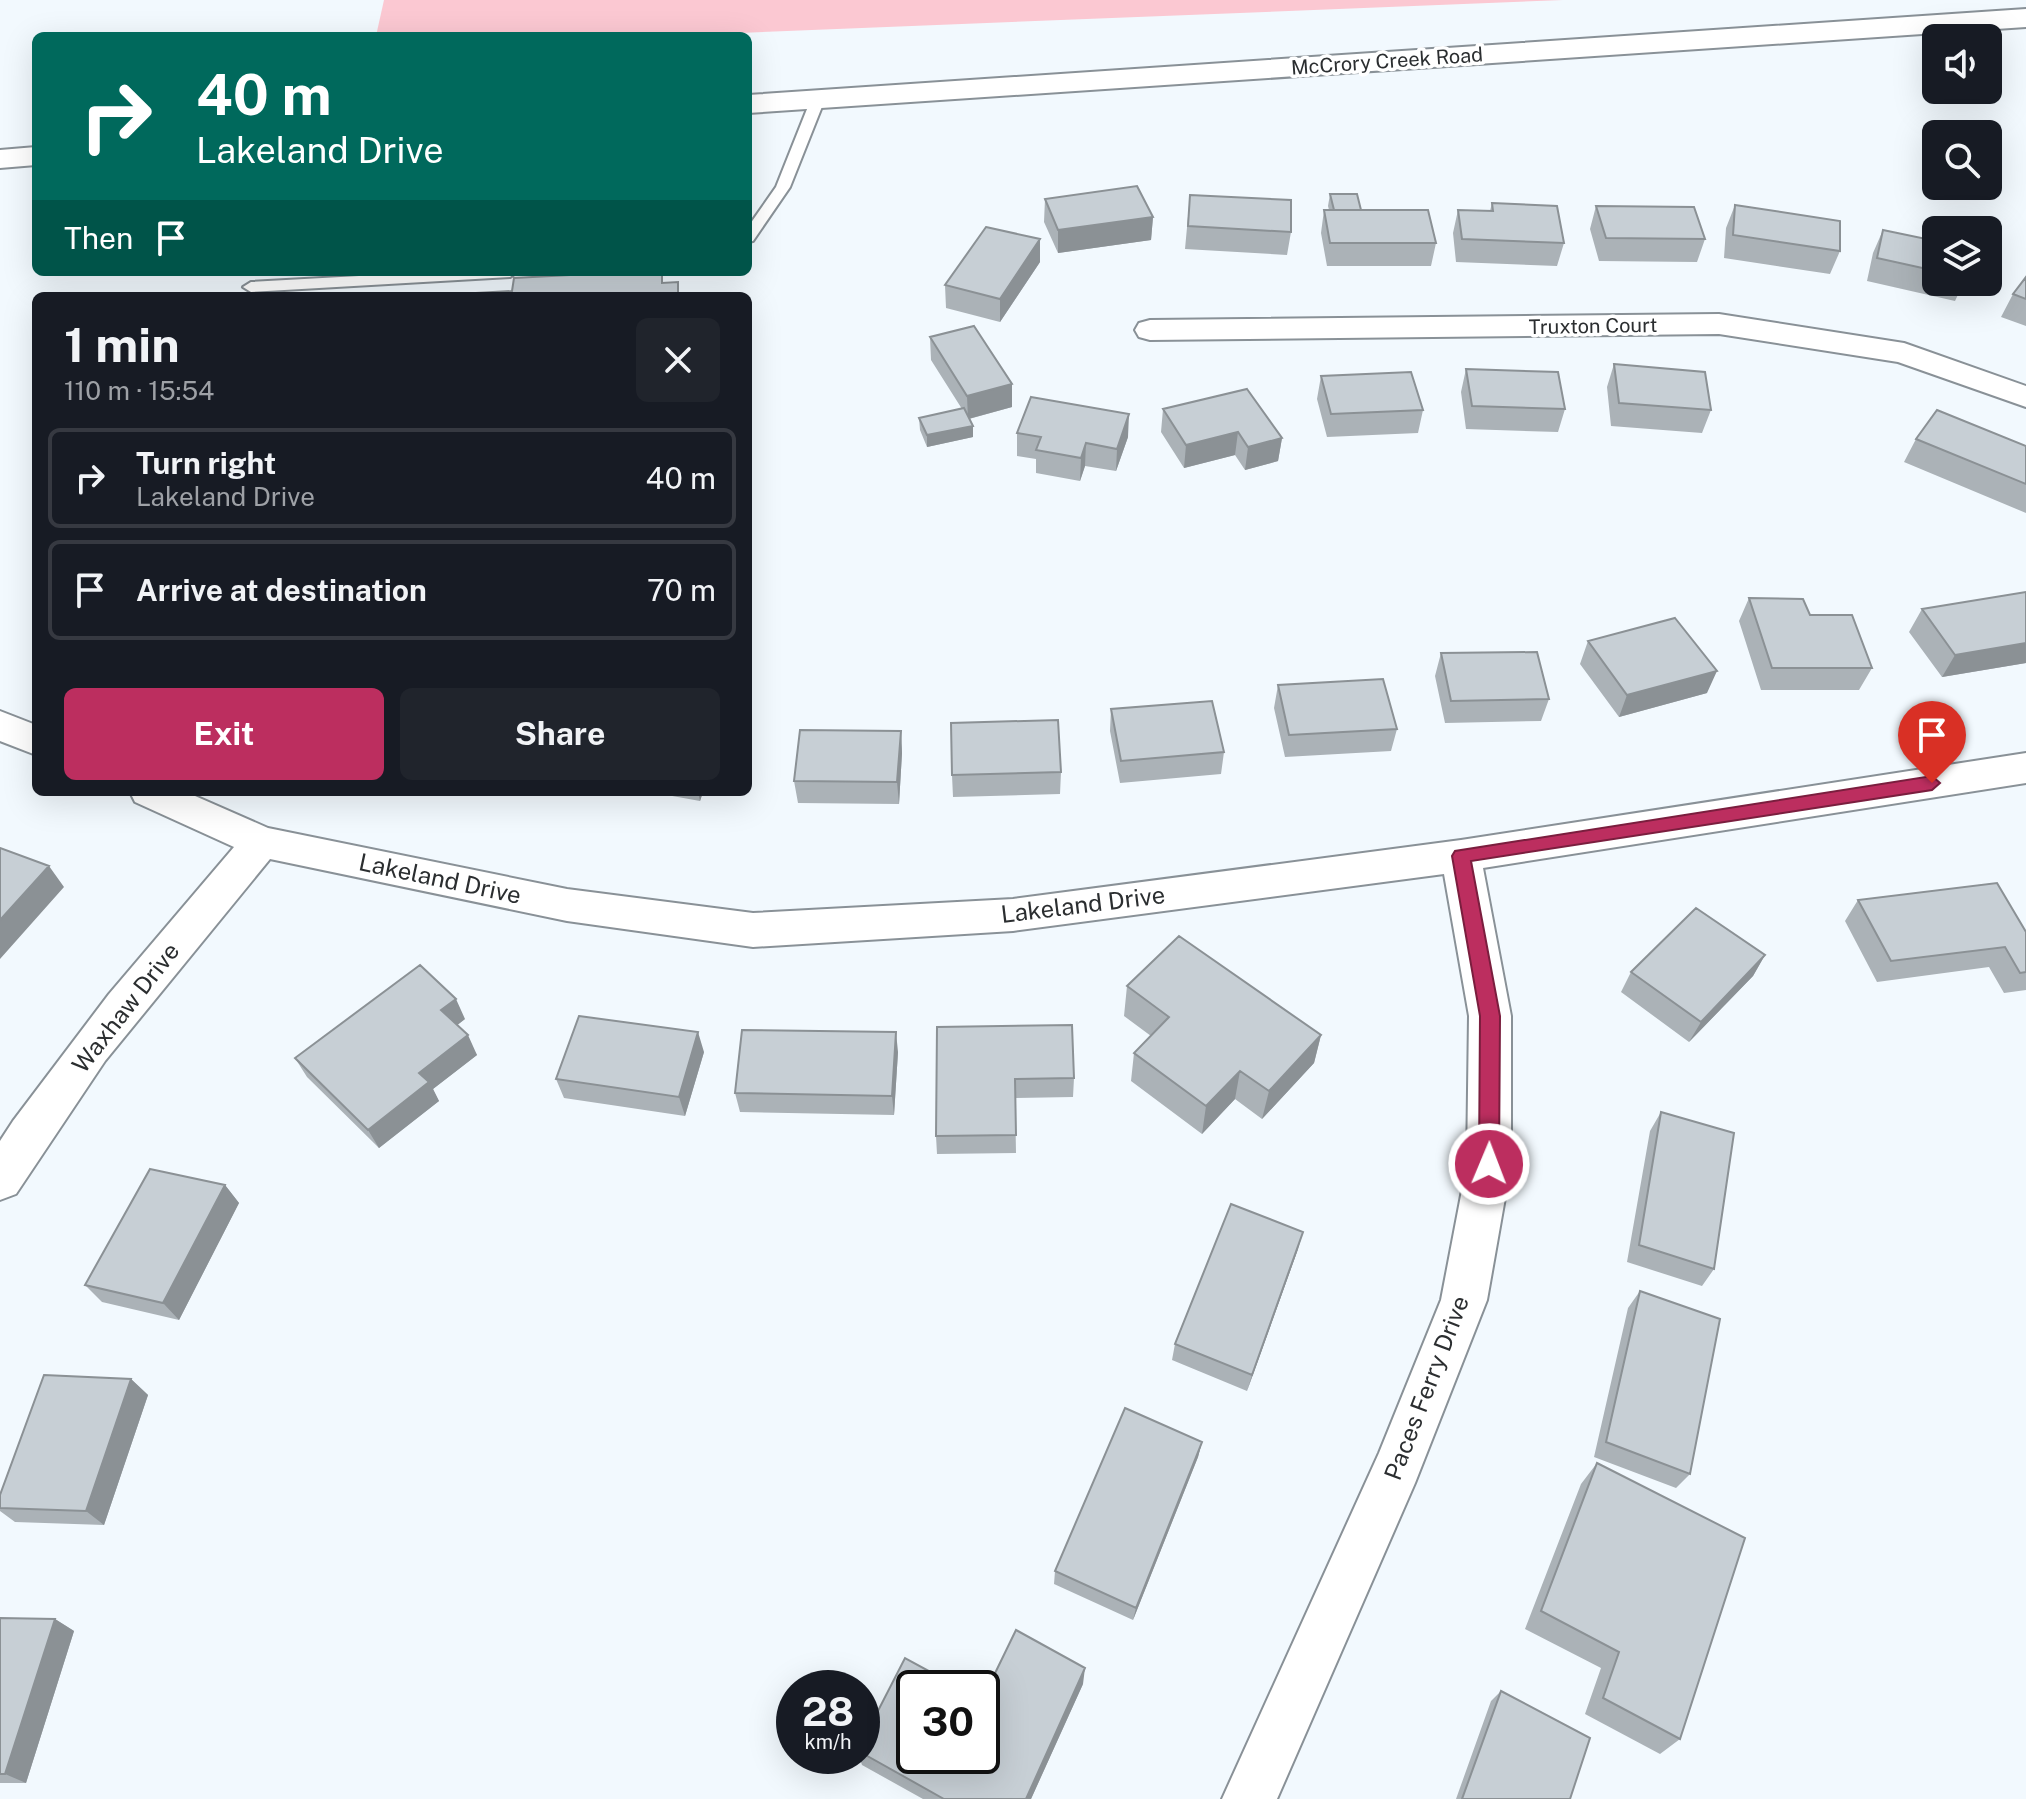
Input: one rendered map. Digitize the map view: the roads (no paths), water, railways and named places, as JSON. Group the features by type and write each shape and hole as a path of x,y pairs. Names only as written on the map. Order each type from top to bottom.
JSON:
{"street":[{"name":"McCrory Creek Road","path":"752,104 2026,18"},
{"path":"0,159 32,156"},
{"name":"Truxton Court","path":"1150,330 1719,324 1904,353 2026,397"},
{"path":"0,725 32,739"},
{"name":"Lakeland Drive","path":"158,796 261,842 567,905 753,930 1013,915 1461,856 2026,768"},
{"name":"Waxhaw Drive","path":"0,1180 22,1143 106,1030 261,842"},
{"name":"Paces Ferry Drive","path":"1249,1799 1398,1466 1464,1300 1489,1164 1490,1016 1461,856"}],"lane":[{"path":"752,232 783,187 818,99"},
{"path":"251,287 441,276"}]}
